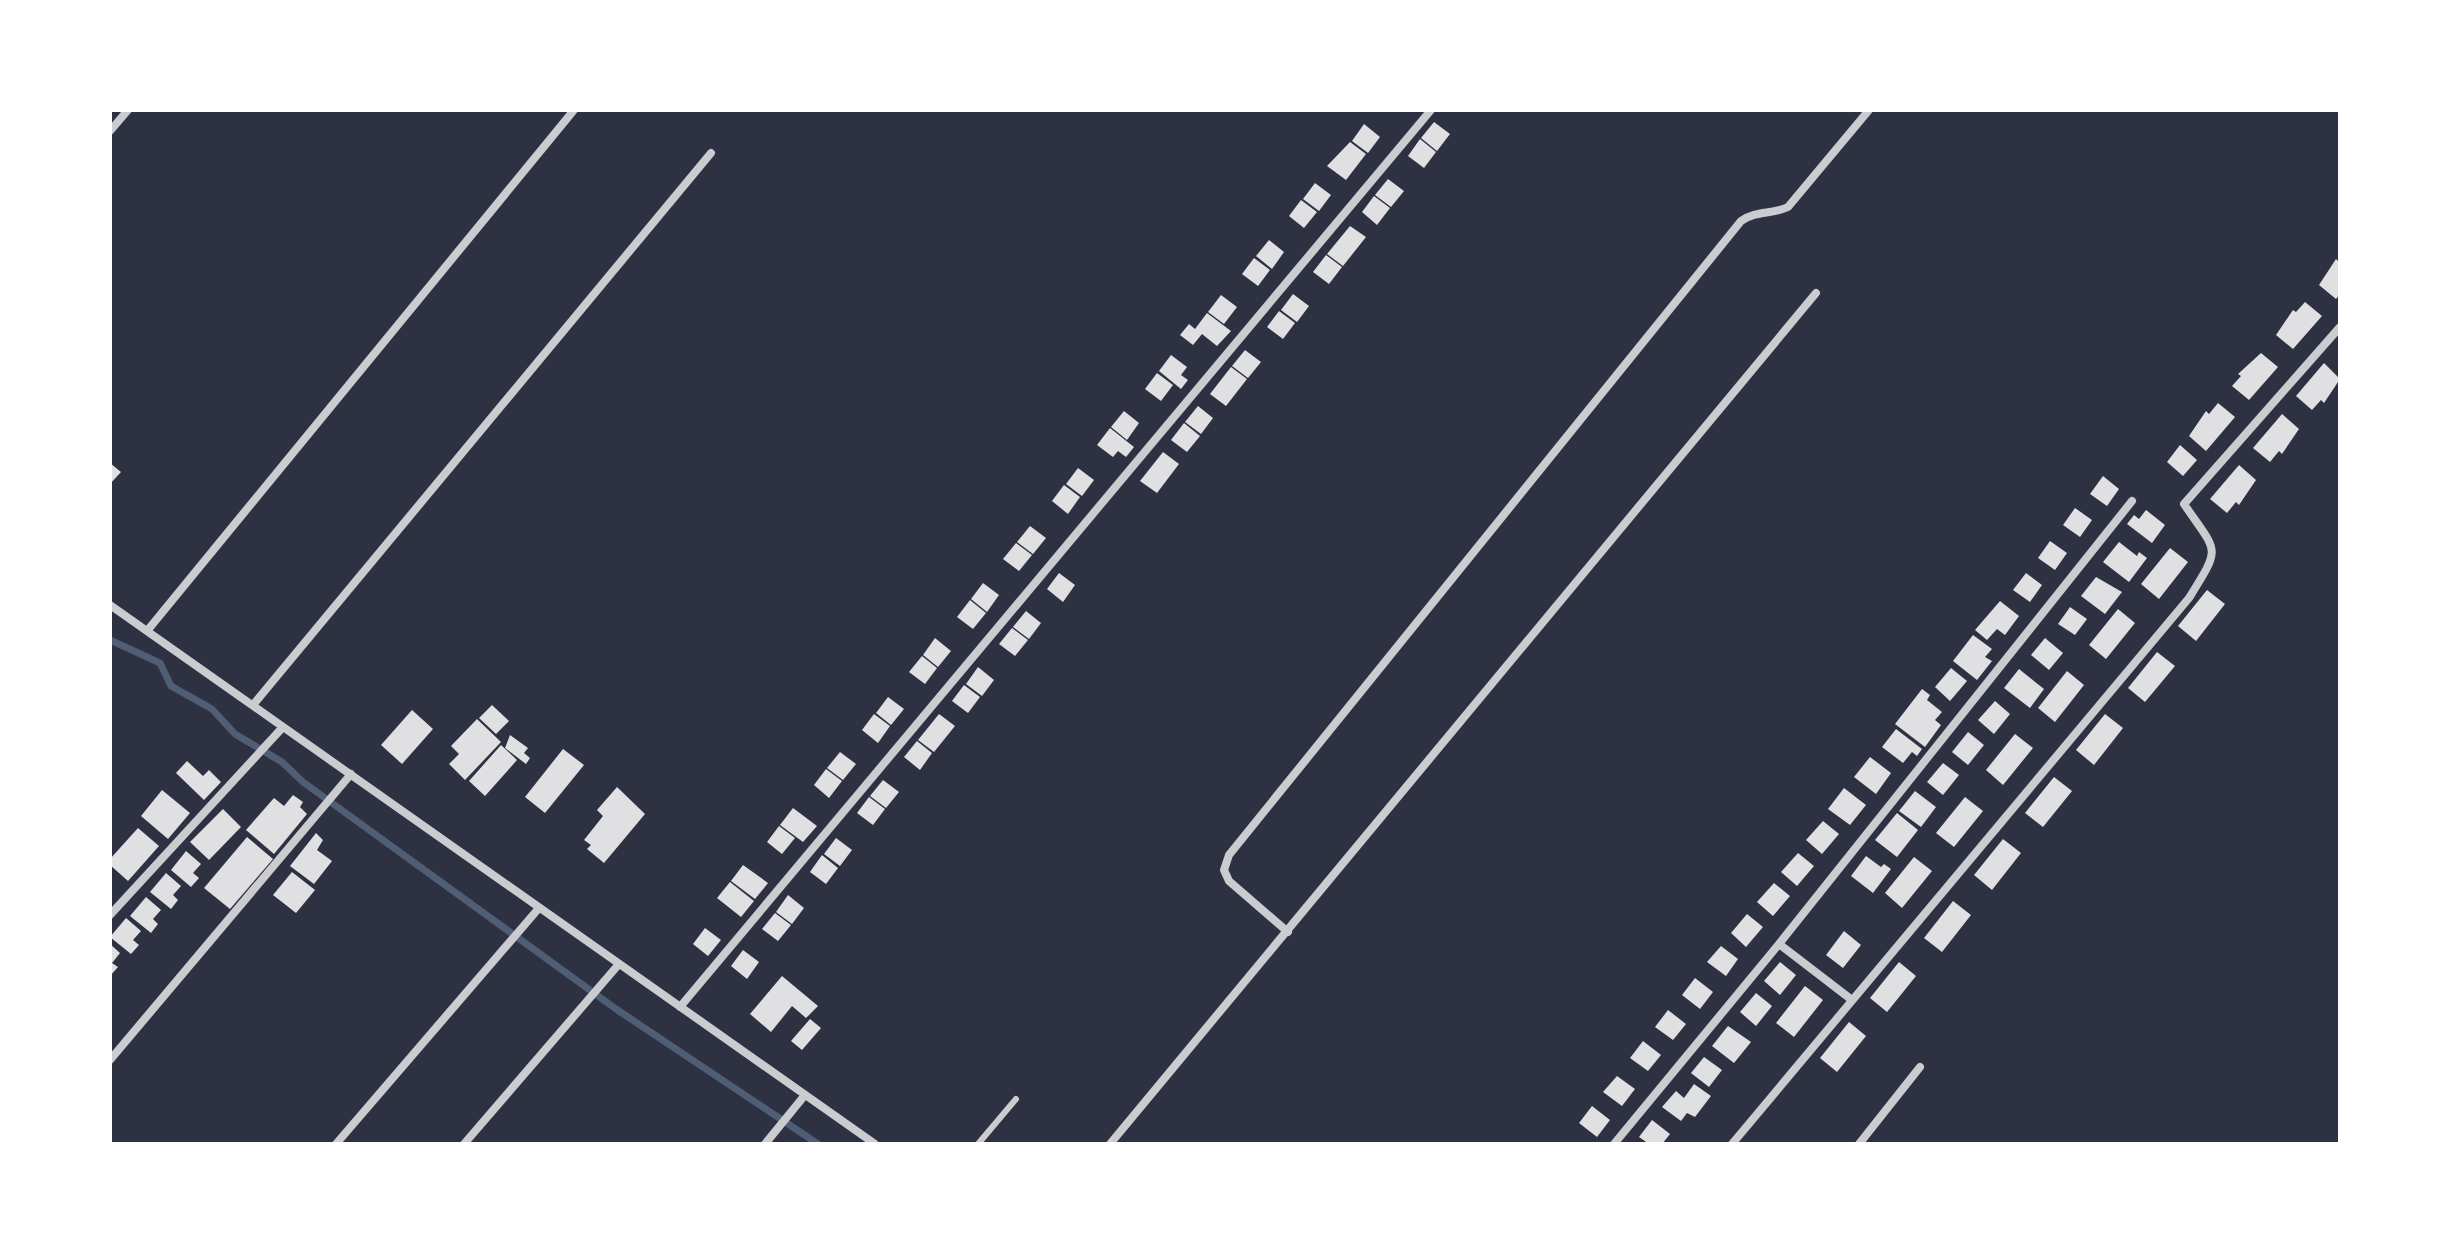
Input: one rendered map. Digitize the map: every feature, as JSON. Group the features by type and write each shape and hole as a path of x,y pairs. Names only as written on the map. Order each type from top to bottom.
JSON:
{"street":[{"path":"110,131 128,110"},
{"path":"147,631 574,110"},
{"path":"680,1007 1431,110"},
{"path":"1288,932 1229,881 1224,870 1229,855 1741,221 1755,212 1776,213 1788,207 1869,110"},
{"path":"253,705 711,153"},
{"path":"1110,1144 1816,293"},
{"path":"1732,1144 2189,598 2213,560 2212,547 2184,504 2340,327"},
{"path":"1614,1144 1779,944 2132,501"},
{"path":"110,605 253,705 279,730 351,774 875,1144"},
{"path":"110,915 279,730"},
{"path":"110,1060 351,774"},
{"path":"336,1144 539,908"},
{"path":"1779,944 1852,1000"},
{"path":"464,1144 619,964"},
{"path":"1859,1144 1920,1067"},
{"path":"765,1144 805,1095"}],"lane":[{"path":"978,1144 1016,1099"}],"building":[{"path":"1434,122 1450,134 1437,151 1421,138"},
{"path":"1364,124 1380,137 1368,153 1352,141"},
{"path":"1420,139 1436,152 1424,168 1408,156"},
{"path":"1350,142 1366,154 1346,180 1327,166"},
{"path":"1388,179 1404,191 1391,207 1375,195"},
{"path":"1315,183 1331,195 1319,211 1303,199"},
{"path":"1374,196 1390,208 1377,225 1362,212"},
{"path":"1301,200 1317,212 1304,228 1289,216"},
{"path":"1350,226 1366,237 1343,266 1327,254"},
{"path":"1269,240 1284,252 1272,269 1256,256"},
{"path":"1326,255 1342,267 1329,284 1313,272"},
{"path":"1254,258 1270,270 1258,286 1242,274"},
{"path":"2336,259 2340,263 2340,294 2336,299 2319,285"},
{"path":"1293,294 1309,306 1297,322 1281,310"},
{"path":"1221,295 1237,307 1224,324 1208,312"},
{"path":"2305,302 2322,316 2293,349 2276,335 2293,310 2296,312"},
{"path":"1279,311 1295,323 1283,339 1267,327"},
{"path":"1207,313 1231,331 1217,346 1202,334 1193,345 1180,335 1189,324 1195,329"},
{"path":"1245,350 1261,362 1248,378 1232,366"},
{"path":"2261,353 2278,367 2249,400 2232,386 2241,376 2238,374"},
{"path":"1171,355 1187,367 1181,375 1188,380 1181,389 1159,371"},
{"path":"2324,363 2340,379 2324,403 2321,400 2312,410 2296,396"},
{"path":"1231,367 1247,379 1226,406 1210,394"},
{"path":"1157,373 1173,385 1161,401 1145,389"},
{"path":"2218,403 2235,417 2206,451 2189,436 2206,411 2209,414"},
{"path":"1198,406 1213,418 1201,434 1185,422"},
{"path":"1124,411 1139,423 1127,440 1111,427"},
{"path":"2282,414 2299,429 2282,454 2279,451 2270,462 2253,448"},
{"path":"1184,423 1200,436 1187,452 1171,440"},
{"path":"1110,428 1134,447 1126,457 1118,451 1113,457 1097,445"},
{"path":"2180,445 2197,460 2183,476 2167,462"},
{"path":"1163,452 1179,464 1157,493 1140,481"},
{"path":"110,463 121,472 110,484"},
{"path":"2239,465 2256,480 2239,505 2236,502 2227,513 2210,499"},
{"path":"1078,468 1094,480 1082,496 1066,484"},
{"path":"2103,476 2119,489 2107,506 2090,494"},
{"path":"1064,485 1080,497 1068,514 1052,501"},
{"path":"2075,508 2092,520 2080,537 2063,525"},
{"path":"2146,510 2165,525 2152,543 2127,524 2134,515 2139,519"},
{"path":"1030,526 1046,538 1033,554 1017,542"},
{"path":"2050,541 2067,553 2055,570 2038,558"},
{"path":"2119,542 2137,556 2139,552 2147,558 2129,582 2103,562"},
{"path":"1016,543 1032,555 1019,571 1003,559"},
{"path":"2170,548 2188,562 2159,599 2141,584"},
{"path":"1059,573 1075,585 1063,602 1047,589"},
{"path":"2026,573 2042,585 2030,602 2013,590"},
{"path":"2096,577 2122,592 2105,614 2081,596"},
{"path":"983,583 999,595 987,612 971,599"},
{"path":"2207,590 2225,604 2196,641 2178,626"},
{"path":"970,600 986,613 973,629 957,617"},
{"path":"2000,601 2019,616 2005,635 1997,629 1987,640 1975,630"},
{"path":"2070,607 2087,619 2075,635 2058,624"},
{"path":"2118,609 2135,623 2106,659 2089,645"},
{"path":"1026,611 1041,623 1029,639 1013,627"},
{"path":"1012,628 1028,640 1015,656 999,644"},
{"path":"1973,635 1992,649 1985,657 1992,661 1977,680 1953,661"},
{"path":"935,638 951,651 938,667 923,655"},
{"path":"2045,638 2063,653 2049,670 2031,655"},
{"path":"2157,652 2175,666 2145,702 2128,688"},
{"path":"922,656 937,668 925,684 909,672"},
{"path":"978,667 994,680 982,696 966,684"},
{"path":"1951,668 1967,681 1950,701 1935,687"},
{"path":"2019,669 2044,689 2030,708 2004,688"},
{"path":"2067,671 2084,685 2055,722 2038,708"},
{"path":"964,685 980,697 968,713 952,701"},
{"path":"1922,689 1930,695 1927,700 1942,712 1935,720 1941,725 1925,747 1895,724"},
{"path":"888,697 904,709 891,725 876,713"},
{"path":"1995,701 2010,714 1994,734 1978,720"},
{"path":"492,705 509,721 496,734 479,718"},
{"path":"412,710 433,729 402,764 381,745"},
{"path":"874,714 890,726 878,743 862,730"},
{"path":"939,714 955,726 934,752 918,740"},
{"path":"2105,714 2123,728 2094,765 2076,750"},
{"path":"477,719 501,742 465,780 449,764 459,754 451,746"},
{"path":"1896,729 1922,749 1917,756 1912,752 1903,763 1882,747"},
{"path":"1968,732 1984,745 1968,765 1952,752"},
{"path":"2015,734 2033,748 2003,785 1986,770"},
{"path":"510,735 528,748 524,753 530,758 526,764 505,748"},
{"path":"917,741 932,753 920,770 904,757"},
{"path":"501,745 517,760 485,796 469,781"},
{"path":"563,749 584,765 545,813 525,797"},
{"path":"840,752 856,764 843,780 827,768"},
{"path":"1870,757 1891,773 1876,794 1854,777"},
{"path":"187,761 203,776 209,770 221,782 204,800 176,773"},
{"path":"1943,763 1959,775 1943,795 1927,782"},
{"path":"826,769 842,781 829,798 814,785"},
{"path":"2054,777 2072,791 2043,827 2025,813"},
{"path":"883,780 899,792 886,808 870,796"},
{"path":"617,787 645,814 604,863 587,849 591,845 584,840 603,816 597,810"},
{"path":"1844,788 1866,805 1850,825 1828,809"},
{"path":"162,790 190,813 168,839 141,816"},
{"path":"1915,791 1936,807 1921,827 1899,811"},
{"path":"293,795 303,802 300,807 307,814 274,854 246,830 274,798 284,806"},
{"path":"869,797 885,809 873,825 857,813"},
{"path":"1965,797 1983,811 1954,847 1936,833"},
{"path":"793,808 817,826 803,842 780,825"},
{"path":"223,809 241,827 209,860 190,842"},
{"path":"1897,813 1918,830 1897,857 1875,840"},
{"path":"1823,821 1839,834 1822,854 1806,840"},
{"path":"779,826 795,838 782,854 767,842"},
{"path":"138,828 159,846 128,881 110,865 110,859"},
{"path":"316,833 323,840 317,850 332,861 314,884 290,866"},
{"path":"247,837 273,859 230,909 204,888"},
{"path":"836,838 852,850 840,866 824,854"},
{"path":"2003,839 2021,853 1992,890 1974,875"},
{"path":"186,851 201,864 193,873 199,878 191,887 171,870"},
{"path":"1798,853 1814,866 1797,886 1781,872"},
{"path":"822,855 838,868 826,884 810,872"},
{"path":"1866,856 1881,867 1884,864 1891,869 1873,893 1851,876"},
{"path":"1914,857 1932,871 1902,908 1885,893"},
{"path":"743,865 768,883 755,899 731,881"},
{"path":"292,872 315,890 296,913 273,895"},
{"path":"166,873 181,886 173,895 178,900 171,909 150,892"},
{"path":"730,882 754,901 741,917 717,898"},
{"path":"1774,883 1790,896 1773,916 1757,902"},
{"path":"788,895 804,908 792,924 776,912"},
{"path":"146,897 161,910 153,919 158,924 151,933 130,916"},
{"path":"1953,901 1971,915 1942,952 1924,938"},
{"path":"775,913 791,925 778,941 762,929"},
{"path":"1747,914 1763,927 1746,947 1731,933"},
{"path":"126,918 141,931 133,940 139,945 131,954 110,937"},
{"path":"705,928 721,940 708,956 693,944"},
{"path":"1844,931 1861,945 1843,968 1826,955"},
{"path":"110,944 120,953 112,963 118,967 110,976"},
{"path":"1721,946 1738,959 1726,976 1707,962"},
{"path":"743,950 759,962 747,979 731,966"},
{"path":"1780,962 1796,975 1780,995 1764,981"},
{"path":"1899,962 1916,976 1887,1012 1870,998"},
{"path":"782,976 818,1006 806,1018 792,1006 771,1032 750,1014"},
{"path":"1695,978 1713,992 1700,1009 1682,995"},
{"path":"1805,986 1823,1000 1794,1037 1776,1023"},
{"path":"1756,993 1772,1006 1756,1026 1740,1012"},
{"path":"1668,1010 1686,1024 1673,1040 1655,1027"},
{"path":"810,1019 821,1028 802,1050 791,1041"},
{"path":"1849,1022 1866,1036 1837,1072 1820,1058"},
{"path":"1728,1026 1751,1042 1734,1063 1712,1046"},
{"path":"1643,1041 1661,1055 1648,1071 1630,1058"},
{"path":"1704,1057 1722,1070 1709,1087 1691,1073"},
{"path":"1617,1076 1635,1089 1622,1106 1603,1092"},
{"path":"1694,1084 1711,1096 1695,1117 1687,1113 1681,1121 1662,1107 1676,1091 1684,1098"},
{"path":"1592,1106 1610,1120 1597,1137 1579,1123"},
{"path":"1652,1120 1670,1134 1662,1144 1649,1144 1639,1137"}],"waterway":[{"path":"110,640 160,663 171,686 212,709 235,734 282,762 303,782 616,1009 818,1144"}]}
